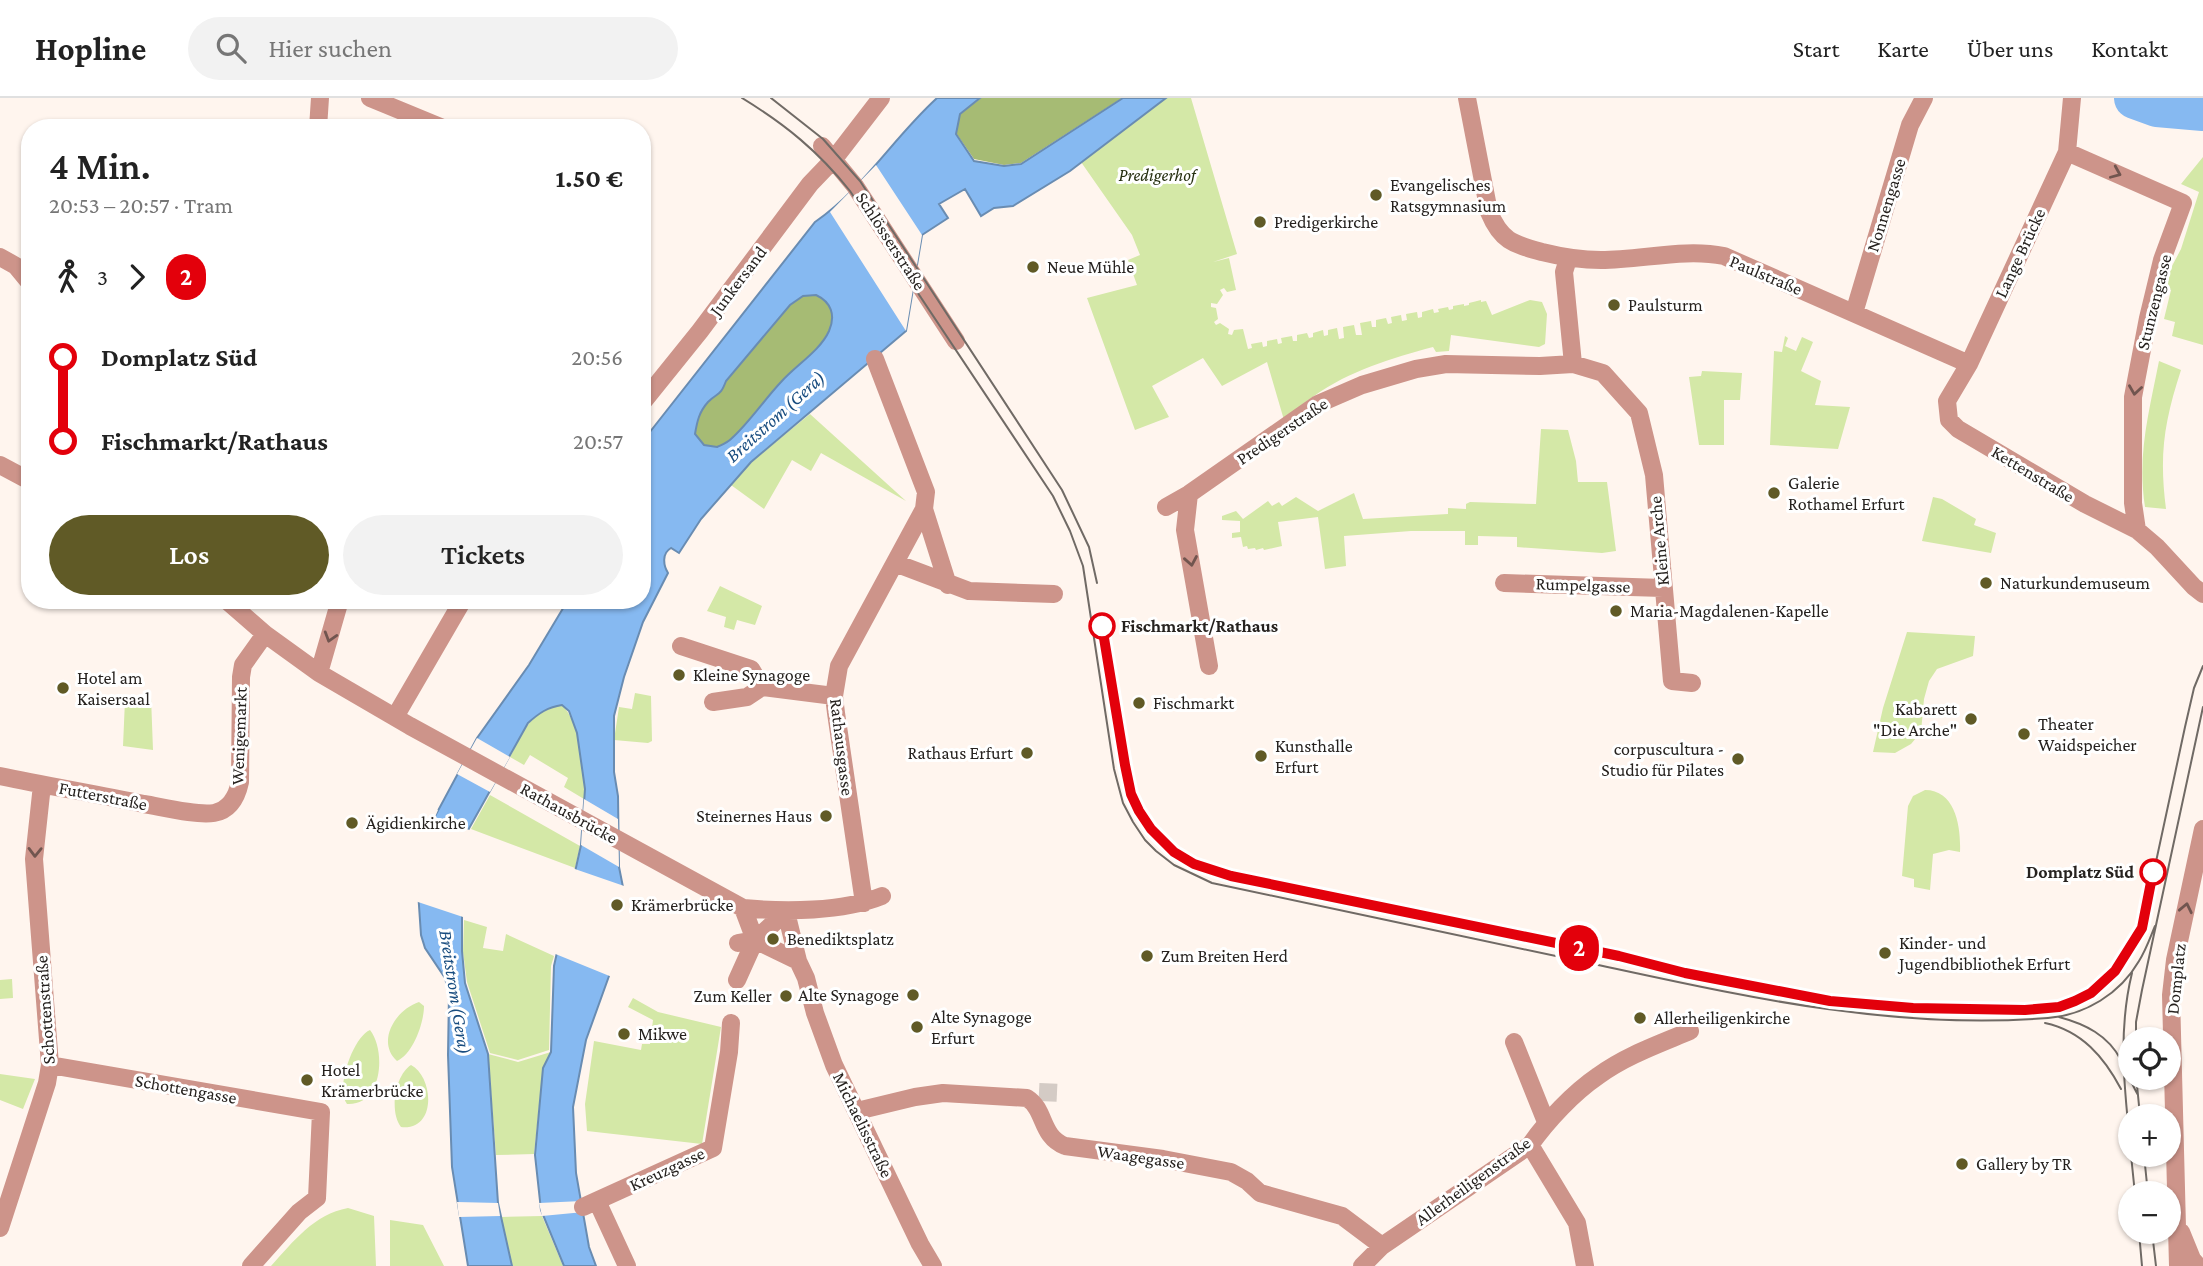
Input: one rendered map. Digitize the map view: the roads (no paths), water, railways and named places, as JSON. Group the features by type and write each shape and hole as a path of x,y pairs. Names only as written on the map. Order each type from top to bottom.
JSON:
{"street":[{"path":"319,119 320,98"},
{"path":"370,98 421,119"},
{"name":"Junkersand","path":"651,392 810,184 828,153 855,133 881,98"},
{"name":"Paulstraße","path":"1467,98 1489,212 1497,230 1510,241 1568,259 1602,260 1710,253 1724,256 1969,364"},
{"name":"Nonnengasse","path":"1854,313 1910,125 1924,98"},
{"name":"Lange Brücke","path":"1947,401 1969,364 2067,152 2072,100"},
{"name":"Stunzengasse","path":"2067,152 2183,203 2162,260 2133,397 2133,503 2137,530"},
{"name":"Schlösserstraße","path":"828,153 855,186 956,341"},
{"path":"0,257 21,273"},
{"path":"1568,259 1564,272 1573,364"},
{"path":"875,359 926,492 924,509 948,585"},
{"name":"Predigerstraße","path":"1166,507 1189,494 1318,404 1362,385 1416,369 1446,364 1573,364 1603,373 1619,390"},
{"name":"Kleine Arche","path":"1619,390 1639,413 1654,475 1672,681 1692,683"},
{"name":"Kettenstraße","path":"1947,401 1949,420 1958,429 2085,505 2137,530"},
{"path":"0,466 21,476"},
{"path":"1189,494 1185,530 1209,666"},
{"name":"Rathausgasse","path":"864,903 834,696 839,666 924,509"},
{"path":"2137,530 2203,594"},
{"path":"895,563 969,591 1054,594"},
{"name":"Rumpelgasse","path":"1504,583 1663,588"},
{"path":"236,609 318,673 396,718 458,609"},
{"path":"318,673 337,609"},
{"name":"Wenigemarkt","path":"206,814 223,810 238,790 243,665 265,634"},
{"path":"681,646 751,669 752,696"},
{"path":"713,702 752,696 834,696"},
{"name":"Rathausbrücke","path":"396,718 743,908"},
{"name":"Futterstraße","path":"0,776 206,814"},
{"name":"Schottenstraße","path":"0,1228 47,1083 50,1065 34,859 41,785"},
{"name":"Domplatz","path":"2175,1181 2171,995 2175,960 2203,829"},
{"path":"737,980 747,942 743,908 786,912 864,903 881,896"},
{"path":"747,942 786,912"},
{"path":"786,912 798,961"},
{"path":"747,942 798,961"},
{"name":"Michaelisstraße","path":"798,961 834,1065 933,1266"},
{"name":"Kreuzgasse","path":"627,1266 590,1204 713,1148 729,1052 731,1023"},
{"name":"Allerheiligenstraße","path":"1362,1266 1382,1246 1530,1145 1546,1122 1597,1076 1650,1048 1690,1031"},
{"path":"1514,1042 1546,1122"},
{"name":"Schottengasse","path":"50,1065 321,1112 317,1198 299,1212 251,1266"},
{"name":"Waagegasse","path":"857,1111 943,1093 1033,1095 1033,1102 1051,1137 1065,1146 1163,1159 1231,1172 1260,1193 1275,1191 1342,1216 1382,1246"},
{"path":"1530,1145 1577,1223 1585,1266"},
{"name":"Domplatz","path":"2181,1233 2192,1259 2198,1266"},
{"name":"Domplatz","path":"2177,1244 2178,1266"}],"water":[{"name":"Breitstrom (Gera)","path":"937,98 980,98 960,114 956,134 974,161 1004,166 1021,164 1123,98 1166,98 1070,171 1013,206 994,208 981,216 965,189 939,204 948,218 922,235 906,331 751,462 701,519 679,553 671,548 666,553 664,563 668,573 651,606 651,431 815,222 863,179","holes":["816,295 825,301 831,310 832,320 820,345 781,382 729,440 717,447 704,445 695,434 699,417 726,381 790,305 803,296"]},
{"name":"Breitstrom (Gera)","path":"563,609 650,609 624,677 614,716 619,867 623,887 609,976 586,1040 573,1107 576,1173 589,1247 596,1266 564,1266 541,1210 535,1155 543,1068 551,1052 554,966 581,845 585,789 577,733 569,711 562,705 540,713 528,723 462,841 462,951 465,983 488,1054 498,1203 512,1266 468,1266 452,1167 449,994 445,978 425,948 421,935 418,891 426,833 477,738 529,665"}],"waterway":[{"path":"2135,98 2157,106 2203,110"}],"tunnel":[{"path":"1039,1092 1060,1093"}],"tram line":[{"path":"742,98 800,140 826,163 850,191 1053,496 1083,566 1114,769 1123,803 1145,840 1174,865 1212,883 1689,984 1807,1006 1926,1019 1987,1021 2048,1018 2088,1007 2112,993 2131,973 2144,953 2155,926"},
{"path":"771,98 823,139 860,181 1062,490 1089,547 1097,583"},
{"name":"2","path":"1102,626 1125,765 1131,794 1139,811 1151,829 1174,852 1194,864 1231,876 1619,956 1685,973 1830,1001 1913,1008 2025,1010 2059,1007 2091,993 2106,981 2129,951 2142,928 2153,872"},
{"path":"1107,656 1131,794 1159,838 1170,848 1197,863 1231,875 1808,997"},
{"path":"2140,936 2194,688 2203,666"},
{"path":"2136,1027 2203,707"},
{"path":"2048,1008 2080,999 2105,981 2116,969 2142,928"},
{"path":"2126,1104 2124,1037 2132,973"},
{"path":"1856,1003 1982,1010"},
{"path":"2059,1017 2087,1027 2103,1037 2116,1051 2138,1095"},
{"path":"2045,1023 2081,1039 2099,1056 2118,1084"},
{"path":"2137,1090 2139,1104"},
{"path":"2132,1167 2134,1181"},
{"path":"2145,1167 2147,1181"},
{"path":"2140,1244 2142,1266"},
{"path":"2153,1244 2156,1266"}],"place":[{"name":"Evangelisches Ratsgymnasium","path":"1376,195"},
{"name":"Predigerkirche","path":"1260,222"},
{"name":"Neue Mühle","path":"1033,267"},
{"name":"Paulsturm","path":"1614,305"},
{"name":"Galerie Rothamel Erfurt","path":"1774,493"},
{"name":"Naturkundemuseum","path":"1986,583"},
{"name":"Maria-Magdalenen-Kapelle","path":"1616,611"},
{"name":"Fischmarkt/Rathaus","path":"1102,626"},
{"name":"Kleine Synagoge","path":"679,675"},
{"name":"Hotel am Kaisersaal","path":"63,688"},
{"name":"Fischmarkt","path":"1139,703"},
{"name":"Kabarett \"Die Arche\"","path":"1971,719"},
{"name":"Theater Waidspeicher","path":"2024,734"},
{"name":"Rathaus Erfurt","path":"1027,753"},
{"name":"Kunsthalle Erfurt","path":"1261,756"},
{"name":"corpuscultura - Studio für Pilates","path":"1738,759"},
{"name":"Steinernes Haus","path":"826,816"},
{"name":"Ägidienkirche","path":"352,823"},
{"name":"Domplatz Süd","path":"2153,872"},
{"name":"Krämerbrücke","path":"617,905"},
{"name":"Benediktsplatz","path":"773,939"},
{"name":"Kinder- und Jugendbibliothek Erfurt","path":"1885,953"},
{"name":"Zum Breiten Herd","path":"1147,956"},
{"name":"Alte Synagoge","path":"913,995"},
{"name":"Zum Keller","path":"786,996"},
{"name":"Allerheiligenkirche","path":"1640,1018"},
{"name":"Alte Synagoge Erfurt","path":"917,1027"},
{"name":"Mikwe","path":"624,1034"},
{"name":"Hotel Krämerbrücke","path":"307,1080"},
{"name":"Gallery by TR","path":"1962,1164"}],"park label":[{"name":"Predigerhof","path":"1157,175"}]}
